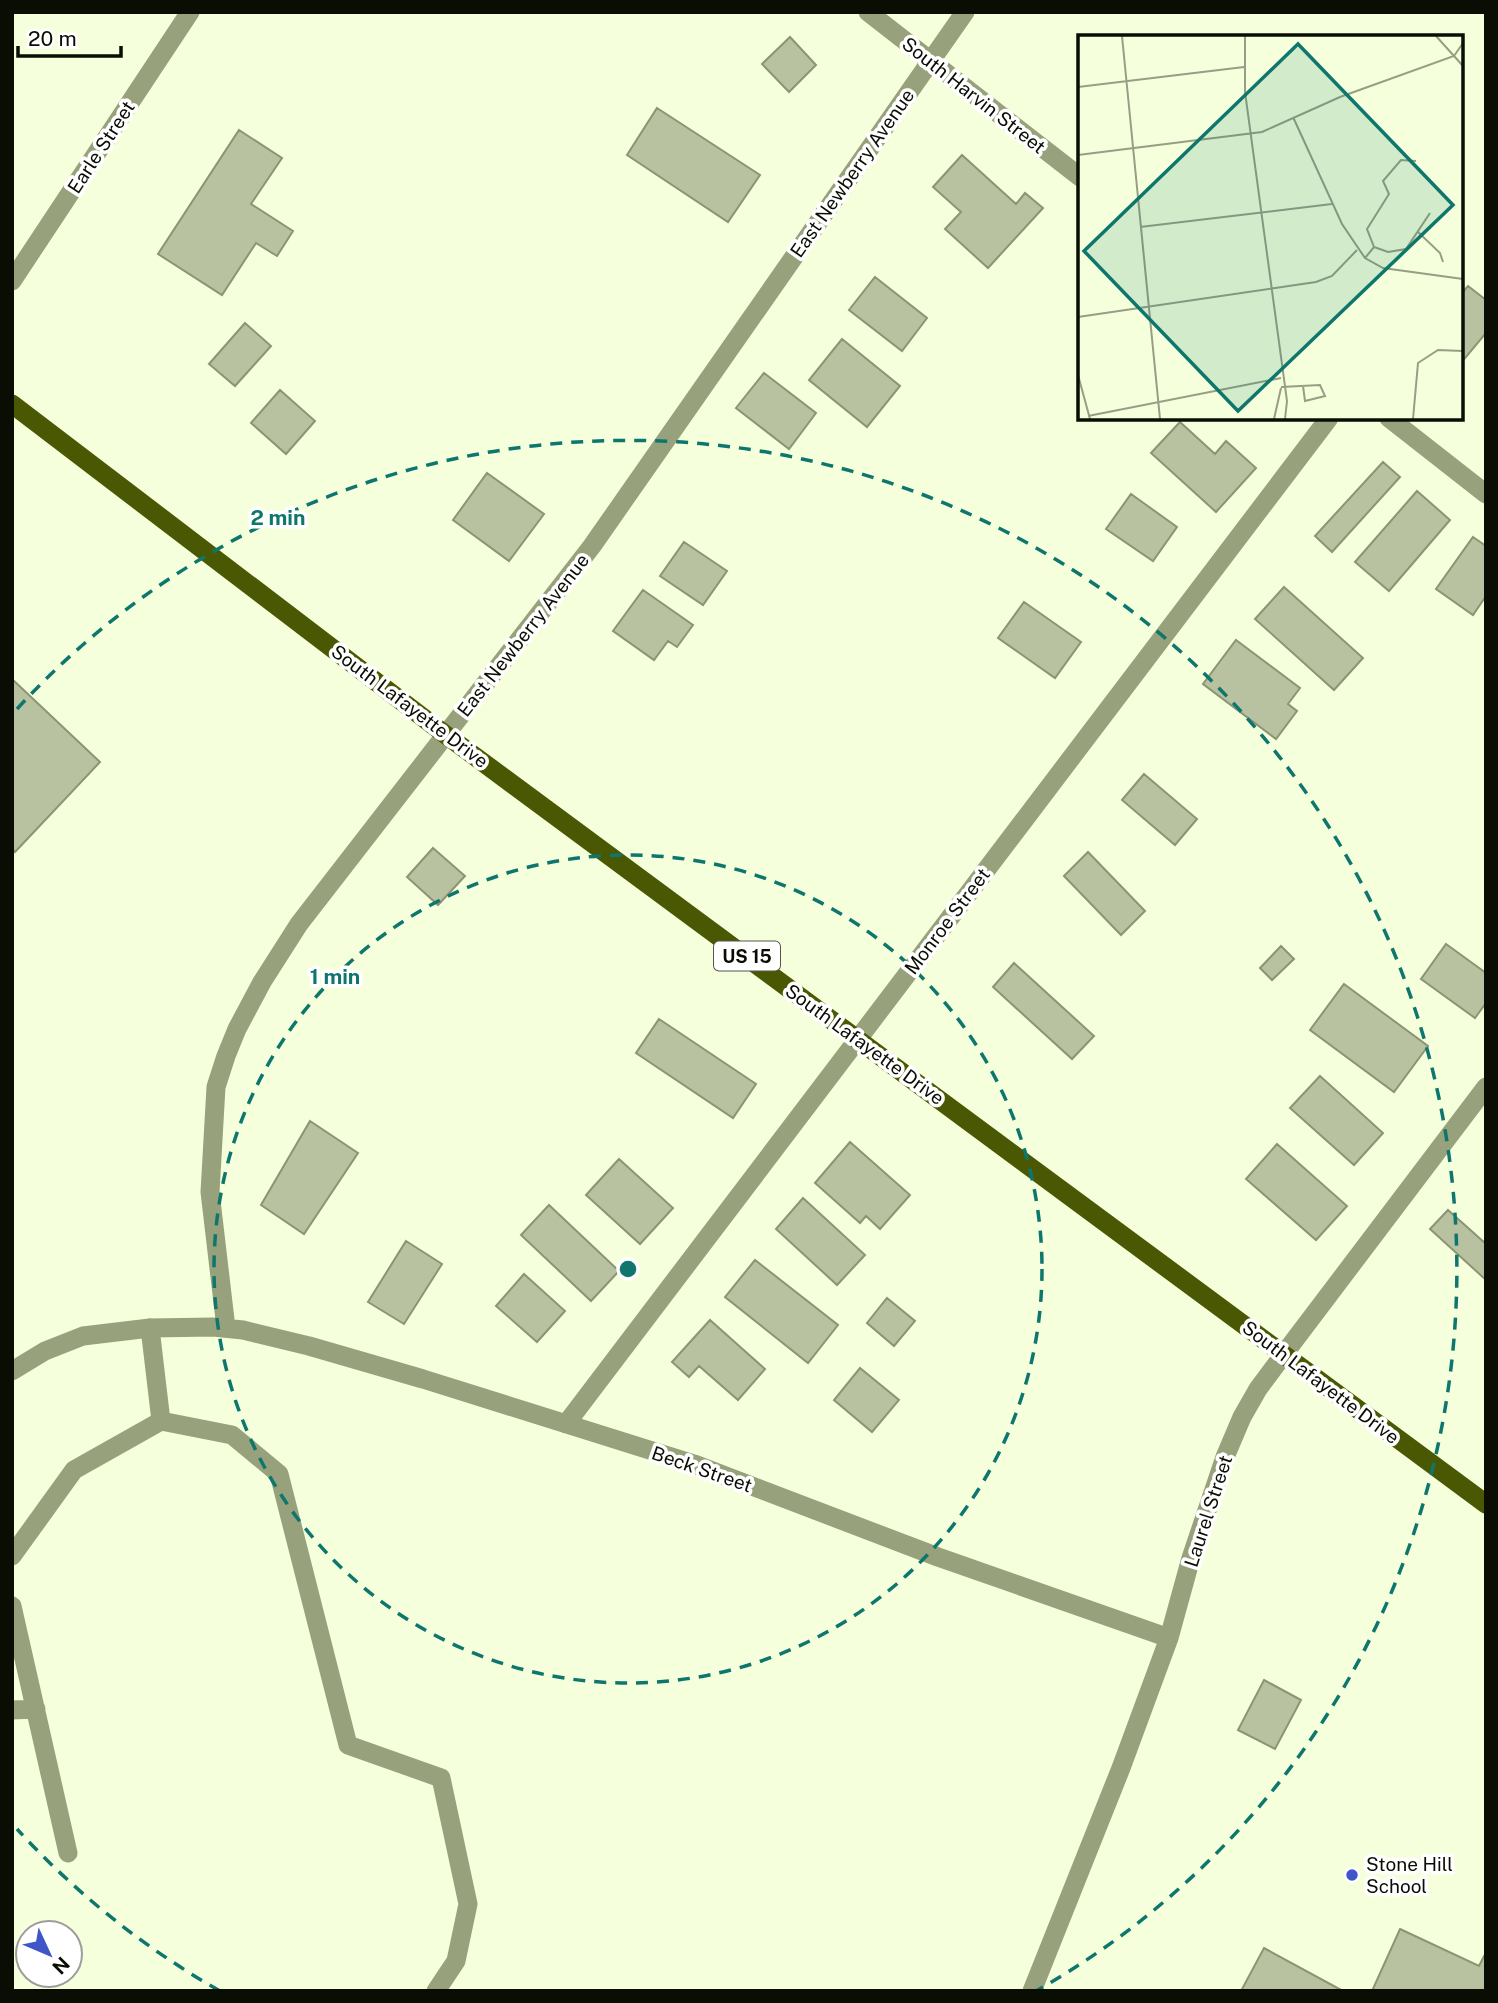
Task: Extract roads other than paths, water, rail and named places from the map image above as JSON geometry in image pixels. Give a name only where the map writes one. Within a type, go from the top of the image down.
[{"type":"main road","name":"South Lafayette Drive","points":[[12,404],[446,734],[1486,1504]]},
{"type":"street","name":"Earle Street","points":[[12,281],[190,12]]},
{"type":"street","name":"South Harvin Street","points":[[868,12],[1078,175]]},
{"type":"street","name":"East Newberry Avenue","points":[[226,1328],[210,1192],[216,1087],[237,1029],[262,982],[299,924],[592,546],[965,12]]},
{"type":"street","name":"Monroe Street","points":[[566,1424],[1327,420]]},
{"type":"street","points":[[1392,420],[1486,494]]},
{"type":"street","name":"Laurel Street","points":[[1032,1991],[1121,1768],[1168,1638],[1225,1457],[1247,1408],[1284,1354],[1486,1087]]},
{"type":"street","points":[[150,1328],[161,1421]]},
{"type":"street","points":[[12,1371],[45,1351],[83,1336],[150,1328],[226,1328]]},
{"type":"street","name":"Beck Street","points":[[226,1328],[309,1346],[423,1379],[694,1464],[938,1557],[1168,1638]]},
{"type":"street","points":[[12,1556],[74,1470],[161,1421],[232,1435],[279,1474],[348,1745],[441,1778],[468,1904],[456,1961],[436,1991]]},
{"type":"street","points":[[12,1606],[68,1853]]},
{"type":"street","points":[[12,1710],[36,1709]]},
{"type":"place","name":"Stone Hill School","points":[[1352,1875]]}]
